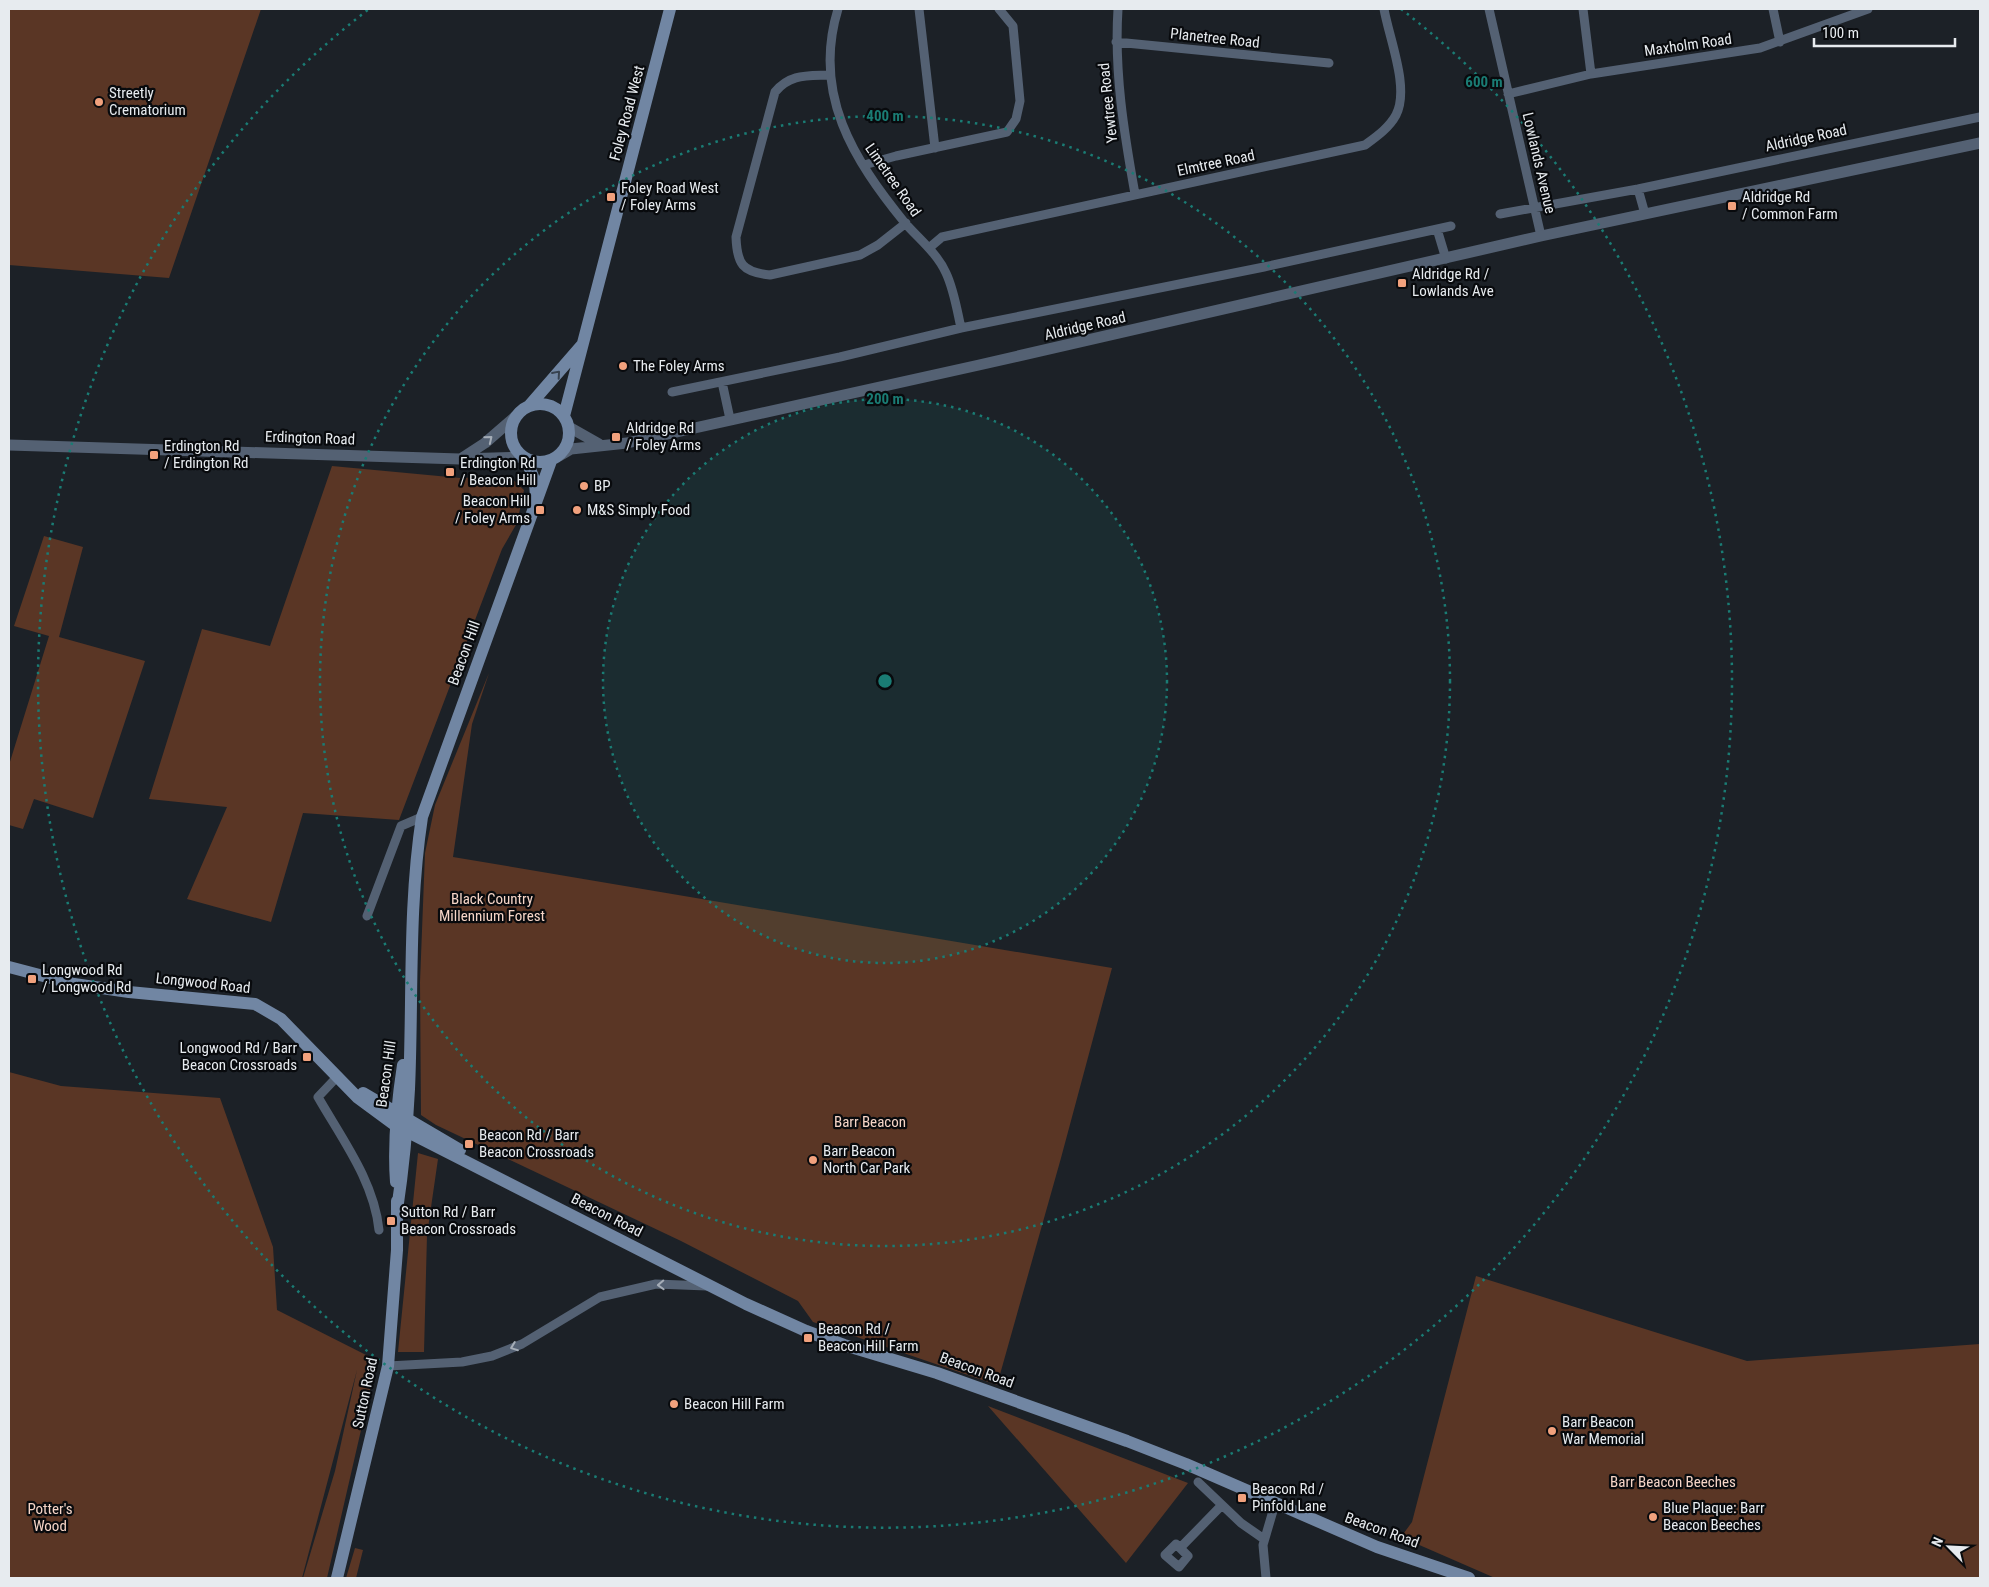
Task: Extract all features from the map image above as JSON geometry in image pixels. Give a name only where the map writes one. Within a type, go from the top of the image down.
[{"type":"main road","name":"Foley Road West","points":[[566,421],[670,9]]},
{"type":"main road","name":"Foley Road West","points":[[529,406],[585,341]]},
{"type":"main road","points":[[525,459],[539,463],[555,458],[569,439],[566,421],[552,406],[543,404],[529,406],[515,417],[511,428],[511,439],[516,451],[525,459],[535,482],[537,499]]},
{"type":"main road","name":"Beacon Hill","points":[[401,1122],[409,1028],[414,868],[422,817],[537,499],[555,458]]},
{"type":"main road","name":"Longwood Road","points":[[9,967],[74,984],[129,992],[235,1000],[255,1004],[281,1019],[358,1098],[401,1122]]},
{"type":"main road","name":"Beacon Road","points":[[401,1122],[458,1158],[486,1170],[710,1286],[806,1331],[844,1345],[937,1373],[1118,1438],[1186,1464],[1377,1547],[1469,1578]]},
{"type":"main road","name":"Sutton Road","points":[[337,1578],[388,1366],[393,1318],[401,1122]]},
{"type":"street","name":"Limetree Road","points":[[838,9],[829,48],[829,75],[846,136],[864,165],[906,223],[929,248],[946,271],[961,328]]},
{"type":"street","points":[[919,9],[935,148]]},
{"type":"street","points":[[864,165],[1007,132],[1016,119],[1020,101],[1013,26],[999,9]]},
{"type":"street","name":"Yewtree Road","points":[[1118,9],[1116,42],[1126,143],[1134,194]]},
{"type":"street","name":"Elmtree Road","points":[[929,248],[942,237],[1365,145],[1378,135],[1396,115],[1401,97],[1384,9]]},
{"type":"street","name":"Lowlands Avenue","points":[[1489,9],[1541,236]]},
{"type":"street","points":[[1583,9],[1591,74]]},
{"type":"street","points":[[1773,9],[1780,42]]},
{"type":"street","name":"Maxholm Road","points":[[1508,94],[1591,74],[1733,53],[1780,42],[1868,9]]},
{"type":"street","name":"Planetree Road","points":[[1116,42],[1311,66],[1329,63]]},
{"type":"street","points":[[829,75],[798,77],[783,82],[775,92],[736,237],[737,255],[743,266],[754,273],[770,275],[860,255],[878,245],[906,223]]},
{"type":"street","name":"Aldridge Road","points":[[1500,214],[1638,189],[1980,117]]},
{"type":"street","name":"Aldridge Road","points":[[555,458],[571,449],[599,444],[626,443],[1541,236],[1980,143]]},
{"type":"street","points":[[1638,189],[1645,214]]},
{"type":"street","name":"Aldridge Road","points":[[672,392],[840,357],[961,328],[1264,267],[1451,226]]},
{"type":"street","points":[[1438,228],[1446,259]]},
{"type":"street","points":[[722,382],[730,419]]},
{"type":"street","points":[[460,458],[484,443],[515,417]]},
{"type":"street","points":[[566,421],[599,444]]},
{"type":"street","name":"Erdington Road","points":[[9,445],[525,459]]},
{"type":"street","points":[[367,916],[401,826],[422,817]]},
{"type":"street","points":[[337,1077],[318,1097],[369,1186],[377,1210],[379,1230]]},
{"type":"street","points":[[388,1366],[462,1362],[492,1356],[522,1344],[600,1297],[617,1292],[656,1284],[710,1286]]},
{"type":"street","points":[[1198,1482],[1221,1506],[1264,1539]]},
{"type":"street","points":[[1266,1578],[1264,1539],[1275,1504]]},
{"type":"street","points":[[1180,1548],[1221,1506]]},
{"type":"green space","points":[[9,9],[261,9],[169,278],[9,265]]},
{"type":"green space","points":[[332,466],[460,478],[509,476],[524,490],[517,523],[502,549],[399,820],[303,813],[271,922],[187,899],[227,807],[149,799],[202,629],[270,646]]},
{"type":"green space","points":[[44,536],[83,547],[59,637],[145,661],[93,818],[34,799],[23,829],[9,825],[9,765],[49,636],[14,626]]},
{"type":"green space","name":"Barr Beacon","points":[[489,673],[472,724],[453,857],[1112,968],[997,1385],[813,1322],[798,1301],[681,1241],[436,1125],[421,1115],[420,982],[425,853],[435,805]]},
{"type":"green space","name":"Potter's Wood","points":[[9,1072],[61,1086],[220,1098],[273,1247],[277,1310],[374,1359],[370,1391],[327,1578],[303,1578],[335,1471],[357,1370],[302,1578],[9,1578]]},
{"type":"green space","points":[[418,1153],[438,1159],[427,1235],[424,1352],[398,1352]]},
{"type":"green space","name":"Barr Beacon Beeches","points":[[1476,1276],[1747,1361],[1980,1344],[1980,1578],[1495,1578],[1401,1537],[1412,1522]]},
{"type":"green space","points":[[988,1406],[1188,1483],[1126,1563]]},
{"type":"green space","points":[[355,1548],[363,1550],[356,1578],[346,1578]]},
{"type":"place","name":"Streetly Crematorium","points":[[99,102]]},
{"type":"place","name":"Foley Road West / Foley Arms","points":[[611,197]]},
{"type":"place","name":"Aldridge Rd / Common Farm","points":[[1732,206]]},
{"type":"place","name":"Aldridge Rd / Lowlands Ave","points":[[1402,283]]},
{"type":"place","name":"The Foley Arms","points":[[623,366]]},
{"type":"place","name":"Aldridge Rd / Foley Arms","points":[[616,437]]},
{"type":"place","name":"Erdington Rd / Erdington Rd","points":[[154,455]]},
{"type":"place","name":"Erdington Rd / Beacon Hill","points":[[450,472]]},
{"type":"place","name":"BP","points":[[584,486]]},
{"type":"place","name":"Beacon Hill / Foley Arms","points":[[540,510]]},
{"type":"place","name":"M&S Simply Food","points":[[577,510]]},
{"type":"place","name":"Longwood Rd / Longwood Rd","points":[[32,979]]},
{"type":"place","name":"Longwood Rd / Barr Beacon Crossroads","points":[[307,1057]]},
{"type":"place","name":"Beacon Rd / Barr Beacon Crossroads","points":[[469,1144]]},
{"type":"place","name":"Barr Beacon North Car Park","points":[[813,1160]]},
{"type":"place","name":"Sutton Rd / Barr Beacon Crossroads","points":[[391,1221]]},
{"type":"place","name":"Beacon Rd / Beacon Hill Farm","points":[[808,1338]]},
{"type":"place","name":"Beacon Hill Farm","points":[[674,1404]]},
{"type":"place","name":"Barr Beacon War Memorial","points":[[1552,1431]]},
{"type":"place","name":"Beacon Rd / Pinfold Lane","points":[[1242,1498]]},
{"type":"place","name":"Blue Plaque: Barr Beacon Beeches","points":[[1653,1517]]},
{"type":"park label","name":"Black Country Millennium Forest","points":[[492,908]]}]
